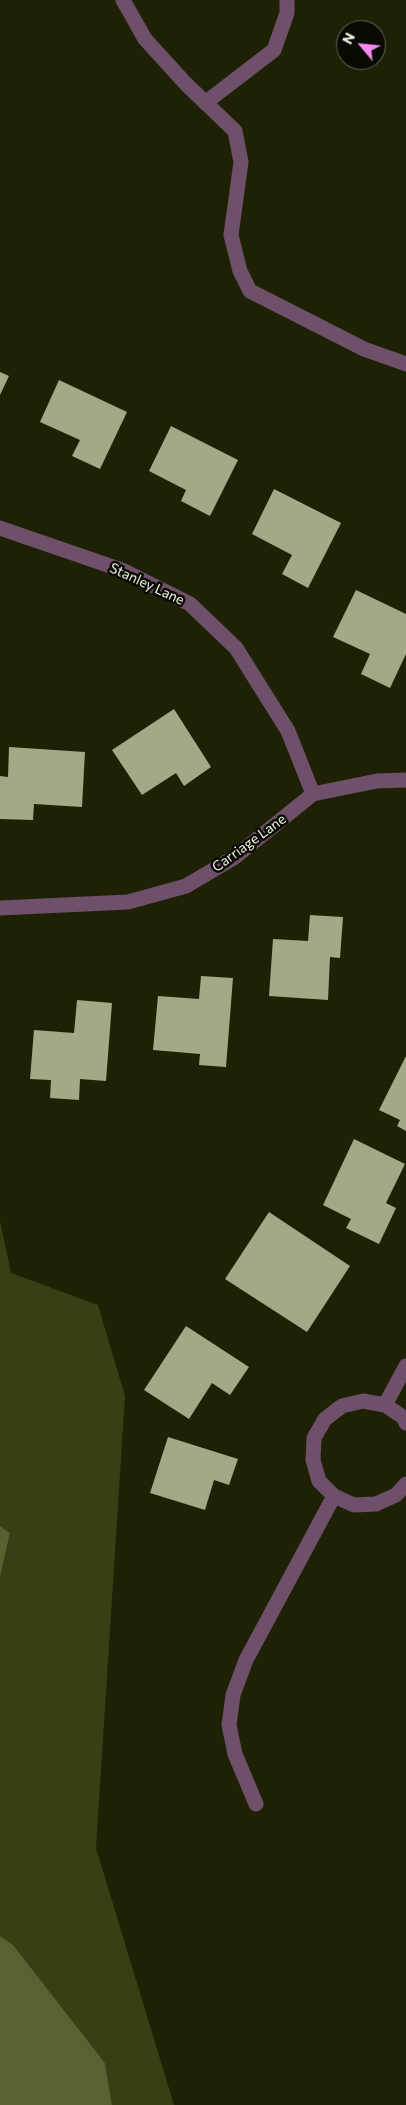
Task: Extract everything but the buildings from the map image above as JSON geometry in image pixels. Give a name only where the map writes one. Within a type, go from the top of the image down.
[{"type":"street","points":[[123,0],[145,38],[205,103],[235,131],[240,162],[231,235],[240,271],[250,291],[364,349],[406,364]]},
{"type":"street","points":[[205,103],[274,50],[287,12],[287,0]]},
{"type":"street","name":"Stanley Lane","points":[[0,528],[122,570],[190,604],[236,648],[288,731],[313,794]]},
{"type":"street","name":"Carriage Lane","points":[[0,908],[128,902],[186,886],[235,857],[313,794],[378,781],[406,780]]},
{"type":"street","points":[[385,1405],[406,1366]]},
{"type":"street","points":[[406,1423],[403,1418],[385,1405],[363,1401],[342,1406],[325,1419],[314,1438],[312,1460],[319,1481],[334,1496],[354,1505],[376,1504],[396,1495],[406,1484]]},
{"type":"street","points":[[256,1804],[233,1744],[229,1725],[232,1695],[246,1660],[334,1496]]},
{"type":"shaded area","points":[[0,1221],[11,1273],[98,1305],[125,1396],[96,1848],[174,2105],[112,2105],[105,2063],[13,1946],[0,1936],[0,1577],[10,1533],[0,1526]]},
{"type":"shaded area","points":[[0,1526],[10,1533],[0,1577]]},
{"type":"shaded area","points":[[0,1936],[13,1945],[105,2063],[112,2105],[0,2105]]}]
